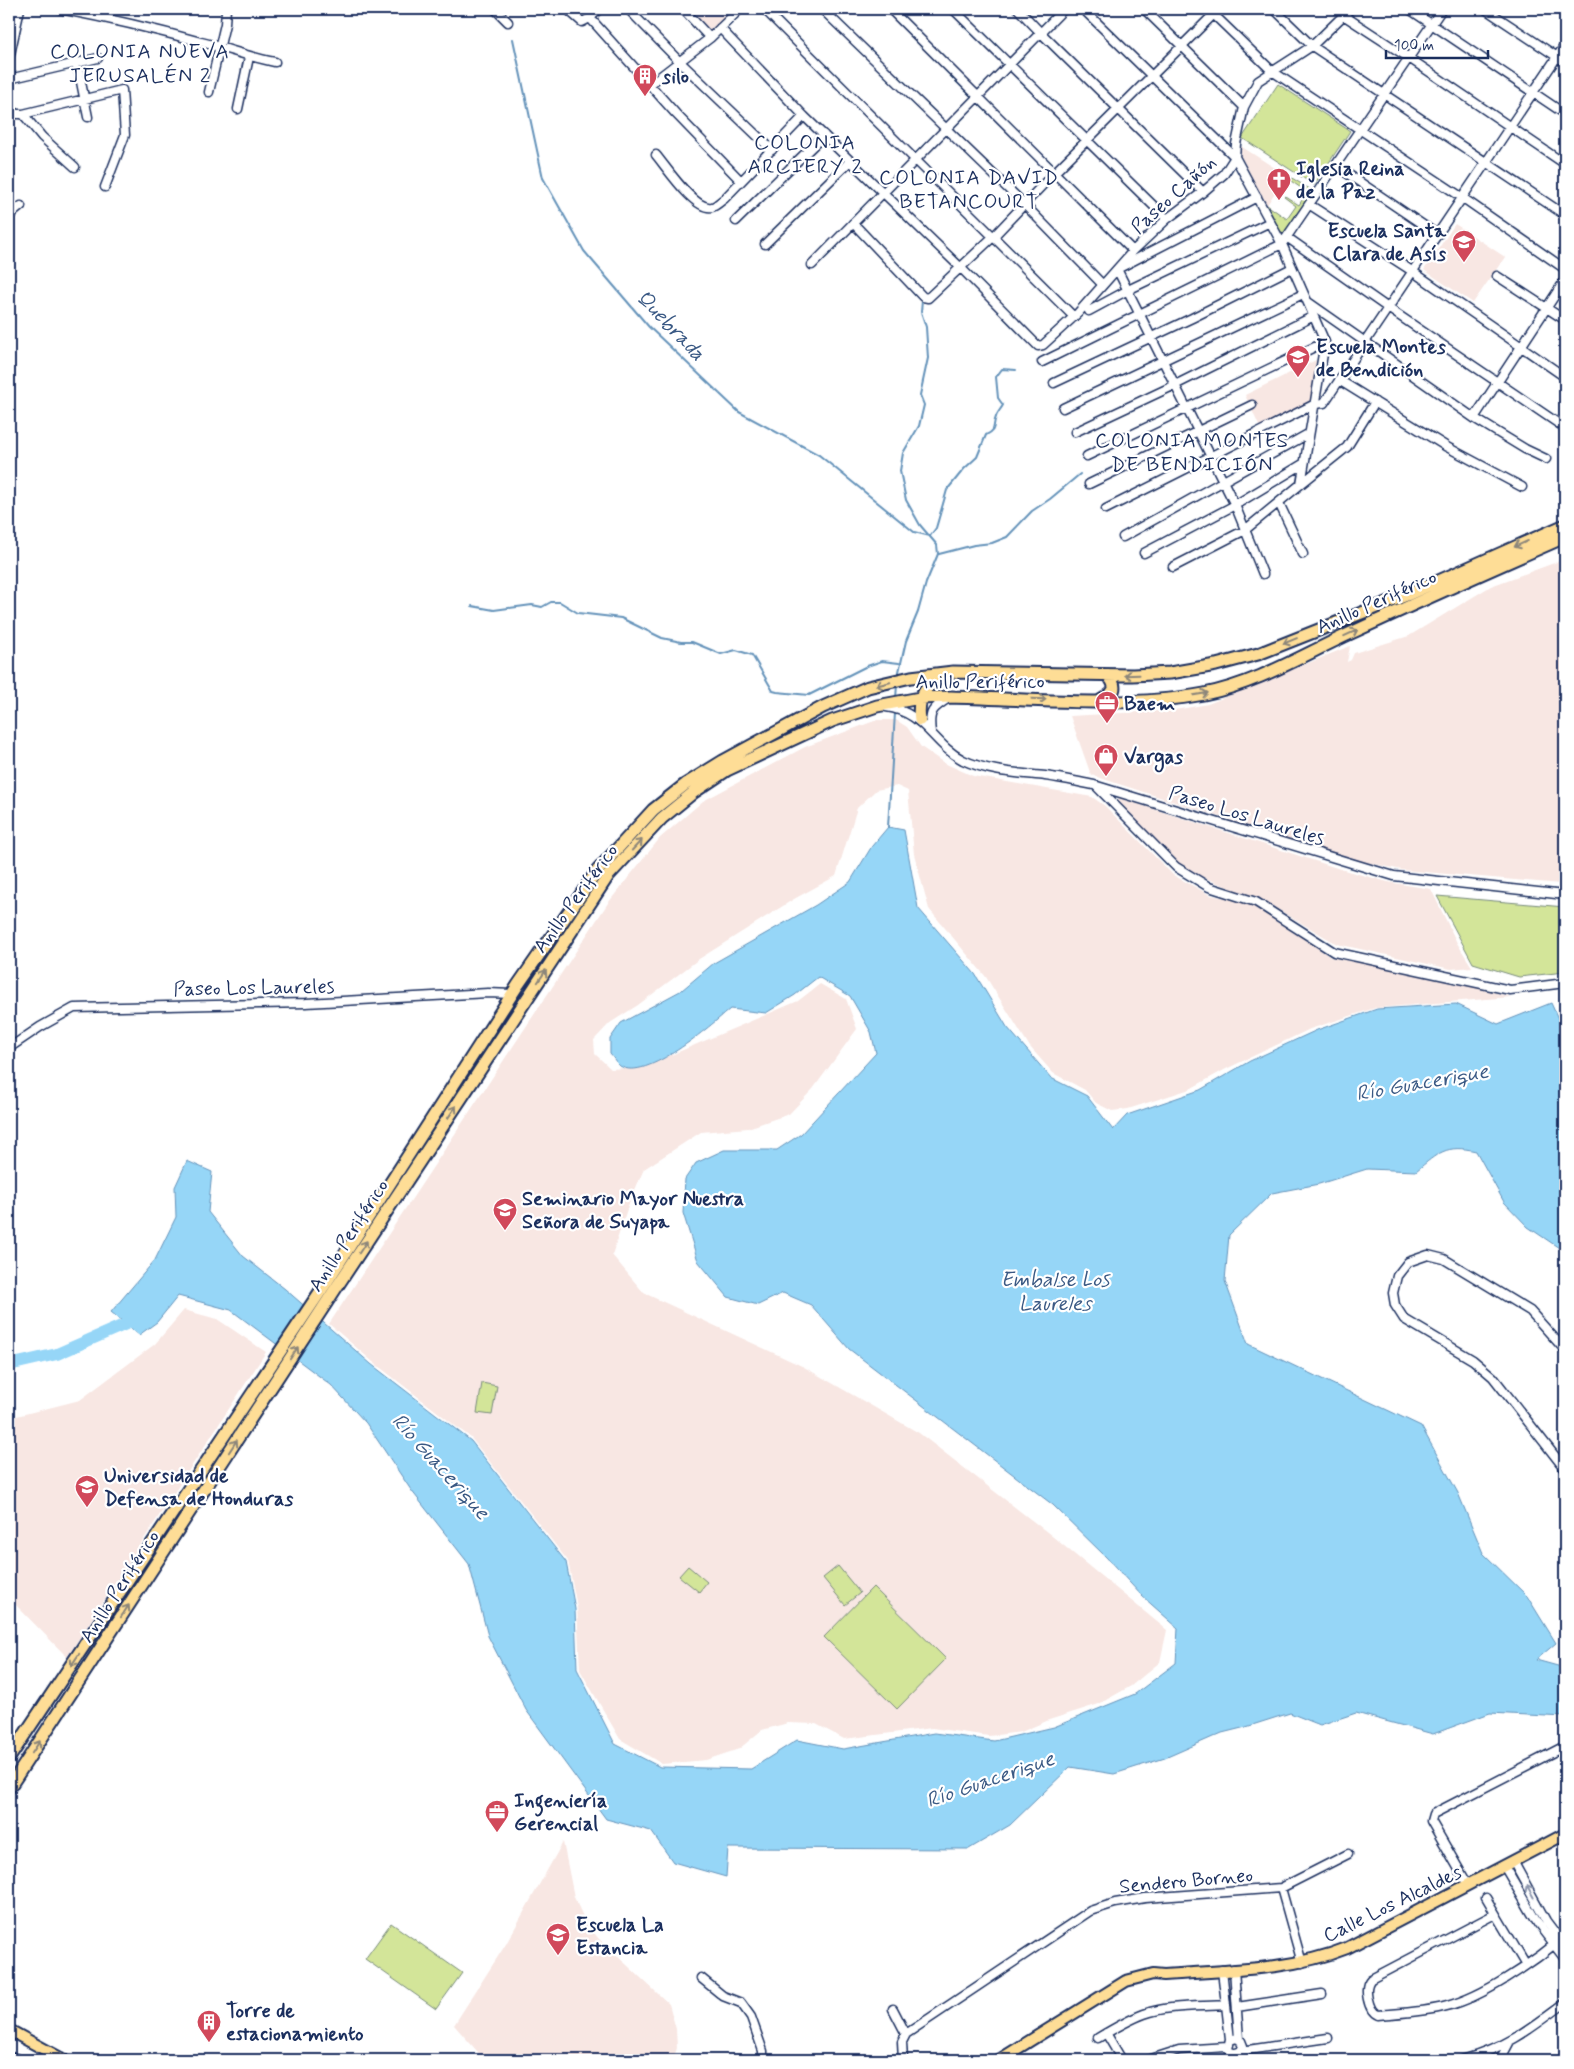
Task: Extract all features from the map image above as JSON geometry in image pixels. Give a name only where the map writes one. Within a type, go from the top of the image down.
[{"type":"highway","name":"Anillo Periférico","points":[[9,1788],[267,1394],[331,1286],[512,994],[598,870],[653,810],[686,784],[723,761],[823,707],[868,688],[911,677],[953,672],[1149,674],[1216,665],[1258,654],[1407,594],[1565,524]]},
{"type":"highway","name":"Anillo Periférico","points":[[9,1758],[258,1387],[331,1286],[608,876],[662,818],[694,792],[727,770],[832,721],[877,706],[920,698],[951,697],[1100,701],[1171,698],[1204,694],[1233,686],[1565,537]]},
{"type":"highway","points":[[920,720],[918,709],[920,698],[925,688],[932,681],[953,672]]},
{"type":"highway","points":[[1100,701],[1110,695],[1115,689],[1115,684],[1108,675]]},
{"type":"main road","name":"Calle Los Alcaldes","points":[[1000,2060],[1126,1981],[1153,1974],[1164,1975],[1302,1963],[1325,1957],[1347,1948],[1565,1834]]},
{"type":"main road","name":"Calle Los Alcaldes","points":[[1009,2060],[1129,1986],[1164,1975]]},
{"type":"main road","points":[[10,2032],[64,2060]]},
{"type":"street","points":[[9,59],[20,9]]},
{"type":"street","points":[[60,9],[128,22],[220,47],[249,57],[274,62]]},
{"type":"street","points":[[209,92],[225,24],[226,9]]},
{"type":"street","points":[[495,9],[508,22]]},
{"type":"street","points":[[567,9],[582,22],[590,18],[599,9]]},
{"type":"street","points":[[628,9],[772,150]]},
{"type":"street","points":[[683,9],[710,38]]},
{"type":"street","points":[[649,85],[710,38],[740,9]]},
{"type":"street","points":[[764,9],[914,161],[994,236],[1074,317]]},
{"type":"street","points":[[822,9],[1024,204],[1103,285]]},
{"type":"street","points":[[890,9],[1133,251]]},
{"type":"street","points":[[953,9],[1167,219]]},
{"type":"street","points":[[1018,9],[1040,33],[1203,192]]},
{"type":"street","points":[[812,265],[1064,9]]},
{"type":"street","points":[[1082,9],[1235,157],[1282,244],[1325,342],[1301,484]]},
{"type":"street","points":[[1144,9],[1244,107]]},
{"type":"street","points":[[1274,9],[1312,46],[1565,215]]},
{"type":"street","points":[[1337,9],[1344,16],[1565,164]]},
{"type":"street","name":"Paseo Cañón","points":[[961,268],[1033,343],[1038,346],[1043,345],[1074,317],[1133,251],[1167,219],[1224,174],[1235,157],[1244,107],[1258,81],[1312,46],[1350,9]]},
{"type":"street","points":[[1409,9],[1565,114]]},
{"type":"street","points":[[1042,362],[1141,315],[1282,244],[1288,238],[1442,9]]},
{"type":"street","points":[[1485,9],[1565,62]]},
{"type":"street","points":[[853,223],[926,299],[994,236],[1214,11],[1272,71],[1565,269]]},
{"type":"street","points":[[590,18],[649,85],[741,181]]},
{"type":"street","points":[[720,28],[804,116],[961,268]]},
{"type":"street","points":[[1106,509],[1315,404],[1324,403],[1565,45]]},
{"type":"street","points":[[238,109],[249,57]]},
{"type":"street","points":[[9,79],[98,58]]},
{"type":"street","points":[[77,62],[88,117]]},
{"type":"street","points":[[9,110],[17,114],[23,114],[122,90],[125,135],[105,187]]},
{"type":"street","points":[[23,114],[42,137],[75,167]]},
{"type":"street","points":[[656,155],[694,201],[702,207],[712,207],[725,198],[804,116]]},
{"type":"street","points":[[736,221],[824,135]]},
{"type":"street","points":[[765,244],[850,161]]},
{"type":"street","points":[[1336,166],[1438,235]]},
{"type":"street","points":[[1257,197],[1117,269],[1235,505],[1263,574]]},
{"type":"street","points":[[1310,205],[1412,271],[1565,377]]},
{"type":"street","points":[[9,216],[21,206]]},
{"type":"street","points":[[1088,311],[1270,222]]},
{"type":"street","points":[[1288,238],[1565,428]]},
{"type":"street","points":[[1054,383],[1292,268]]},
{"type":"street","points":[[1497,276],[1565,320]]},
{"type":"street","points":[[1474,418],[1565,280]]},
{"type":"street","points":[[1064,408],[1303,294]]},
{"type":"street","points":[[1308,302],[1474,418],[1525,449],[1546,459]]},
{"type":"street","points":[[1075,432],[1314,316]]},
{"type":"street","points":[[1087,456],[1325,342]]},
{"type":"street","points":[[1339,380],[1447,447],[1522,487]]},
{"type":"street","points":[[1173,567],[1246,530],[1347,447],[1375,402]]},
{"type":"street","points":[[1089,484],[1252,405]]},
{"type":"street","points":[[1123,537],[1308,434]]},
{"type":"street","points":[[1144,553],[1235,505],[1303,464]]},
{"type":"street","points":[[1278,503],[1303,554]]},
{"type":"street","points":[[931,734],[930,715],[935,707],[951,697]]},
{"type":"street","name":"Paseo Los Laureles","points":[[877,706],[897,708],[920,720],[931,734],[962,759],[987,769],[1058,778],[1094,785],[1394,876],[1565,895]]},
{"type":"street","points":[[1094,785],[1176,867],[1210,887],[1256,902],[1334,952],[1510,990],[1565,983]]},
{"type":"street","name":"Paseo Los Laureles","points":[[9,1048],[40,1027],[74,1008],[306,1003],[488,993],[512,994]]},
{"type":"street","points":[[1565,1350],[1530,1311],[1444,1259],[1428,1255],[1408,1262],[1397,1276],[1393,1293],[1395,1305],[1404,1319],[1473,1360],[1493,1377],[1565,1469]]},
{"type":"street","points":[[1468,1885],[1431,1821],[1433,1814],[1565,1746]]},
{"type":"street","points":[[1281,1888],[1348,1854]]},
{"type":"street","points":[[1509,1864],[1538,1924],[1560,1943],[1565,1959]]},
{"type":"street","name":"Sendero Borneo","points":[[906,2034],[1090,1911],[1115,1902],[1281,1888],[1302,1963]]},
{"type":"street","points":[[1486,1898],[1525,1964]]},
{"type":"street","points":[[1495,1914],[1371,1979],[1367,1986],[1370,2009],[1373,2013],[1378,2015],[1416,2012],[1448,2006],[1468,1998],[1507,1977],[1560,1943]]},
{"type":"street","points":[[1234,1969],[1239,2039],[1243,2043],[1234,2052]]},
{"type":"street","points":[[1222,1970],[1234,2052]]},
{"type":"street","points":[[701,1978],[723,1996],[741,2003],[751,2017],[763,2051],[763,2060]]},
{"type":"street","points":[[1237,2007],[1322,1994]]},
{"type":"street","points":[[1462,2060],[1486,2053],[1509,2043],[1565,2003]]},
{"type":"street","points":[[1098,2038],[1130,2020],[1163,2009],[1226,2005]]},
{"type":"street","points":[[893,2009],[906,2034],[902,2042],[903,2060]]},
{"type":"street","points":[[1106,2033],[1122,2060]]},
{"type":"street","points":[[1234,2052],[1234,2038],[1239,2039]]},
{"type":"street","points":[[1148,2060],[1180,2050],[1234,2052],[1328,2038]]},
{"type":"street","points":[[1500,2060],[1509,2043]]},
{"type":"shaded area","points":[[688,9],[734,9],[711,32]]},
{"type":"shaded area","points":[[1239,145],[1286,175],[1267,205],[1239,156]]},
{"type":"shaded area","name":"Escuela Santa Clara de Asís","points":[[1455,224],[1505,257],[1473,303],[1424,270]]},
{"type":"shaded area","name":"Escuela Montes de Bendición","points":[[1316,360],[1311,404],[1260,428],[1245,395]]},
{"type":"shaded area","points":[[1565,559],[1565,620],[1558,630],[1565,675],[1565,849],[1561,884],[1402,870],[1351,859],[1091,775],[1070,716],[1175,710],[1208,704],[1350,646],[1347,662],[1351,660],[1354,653],[1409,636],[1491,586]]},
{"type":"shaded area","name":"Seminario Mayor Nuestra Señora de Suyapa","points":[[877,720],[896,720],[907,727],[921,747],[944,763],[973,776],[1092,797],[1105,806],[1173,875],[1210,895],[1259,904],[1330,957],[1456,982],[1511,997],[1375,1008],[1310,1029],[1226,1069],[1190,1089],[1128,1109],[1112,1111],[1096,1103],[1085,1090],[1053,1073],[1030,1047],[986,977],[929,909],[914,854],[908,791],[897,786],[876,790],[857,808],[836,876],[794,899],[699,959],[638,1005],[610,1023],[594,1040],[595,1054],[611,1069],[643,1067],[798,1001],[820,984],[846,999],[857,1029],[813,1089],[789,1114],[748,1128],[701,1132],[644,1169],[628,1206],[612,1255],[644,1293],[804,1367],[919,1433],[1047,1532],[1167,1630],[1160,1662],[1131,1686],[1099,1704],[1049,1720],[1021,1732],[989,1736],[932,1728],[844,1739],[816,1724],[788,1723],[762,1730],[739,1749],[706,1760],[662,1764],[620,1739],[580,1670],[577,1607],[568,1561],[471,1438],[373,1362],[329,1324],[608,903],[660,838],[703,801],[805,747]]},
{"type":"shaded area","points":[[1119,798],[1340,869],[1388,882],[1431,889],[1457,943],[1472,967],[1451,969],[1337,944],[1260,899],[1185,870],[1115,803]]},
{"type":"shaded area","name":"Universidad de Defensa de Honduras","points":[[184,1310],[217,1319],[266,1352],[67,1657],[9,1598],[9,1418],[80,1400],[155,1344]]},
{"type":"shaded area","name":"Escuela La Estancia","points":[[563,1842],[574,1897],[586,1923],[599,1939],[669,2004],[676,2029],[677,2048],[673,2060],[485,2060],[454,2025],[506,1944]]},
{"type":"green space","points":[[1278,84],[1350,131],[1314,185],[1242,138]]},
{"type":"green space","points":[[1287,175],[1313,191],[1284,233],[1280,231],[1267,205],[1287,219],[1296,206],[1284,197],[1299,205],[1307,192],[1285,177]]},
{"type":"green space","points":[[1437,896],[1565,907],[1565,972],[1519,977],[1473,963]]},
{"type":"green space","points":[[482,1383],[497,1386],[492,1415],[477,1413]]},
{"type":"green space","points":[[688,1566],[707,1582],[699,1592],[679,1576]]},
{"type":"green space","points":[[838,1566],[860,1593],[845,1605],[823,1578]]},
{"type":"green space","points":[[873,1587],[946,1659],[897,1709],[824,1637]]},
{"type":"green space","points":[[391,1923],[462,1973],[436,2009],[365,1959]]},
{"type":"water","name":"Embalse Los Laureles","points":[[888,827],[904,830],[918,908],[975,974],[1007,1027],[1051,1078],[1087,1096],[1113,1130],[1127,1115],[1200,1090],[1250,1061],[1317,1030],[1377,1009],[1456,1004],[1498,1024],[1551,1003],[1565,1034],[1565,1252],[1528,1227],[1504,1202],[1476,1151],[1457,1149],[1437,1155],[1416,1171],[1367,1169],[1319,1184],[1272,1193],[1229,1235],[1225,1281],[1248,1344],[1421,1426],[1458,1493],[1483,1553],[1527,1596],[1556,1643],[1536,1660],[1565,1668],[1565,1717],[1490,1713],[1433,1734],[1356,1713],[1320,1725],[1290,1713],[1222,1733],[1165,1758],[1114,1774],[1070,1767],[1010,1825],[969,1849],[728,1848],[726,1877],[673,1862],[651,1831],[606,1819],[526,1710],[488,1636],[469,1564],[411,1490],[366,1423],[331,1385],[231,1310],[178,1296],[157,1322],[139,1335],[111,1312],[155,1260],[176,1217],[175,1187],[187,1161],[212,1172],[208,1212],[243,1256],[285,1289],[371,1364],[471,1441],[566,1562],[575,1609],[577,1669],[615,1744],[660,1767],[751,1769],[797,1740],[843,1749],[934,1733],[994,1741],[1054,1727],[1135,1694],[1176,1663],[1178,1628],[1142,1596],[1106,1557],[1053,1505],[849,1349],[811,1305],[783,1293],[758,1305],[728,1297],[698,1261],[683,1213],[685,1179],[696,1163],[724,1150],[777,1150],[801,1134],[876,1053],[871,1032],[850,996],[818,977],[795,995],[766,1013],[730,1009],[678,1050],[645,1067],[631,1069],[620,1066],[610,1054],[610,1039],[621,1023],[682,990],[714,963],[816,905],[850,882],[872,846]]},
{"type":"waterway","name":"Quebrada","points":[[513,39],[543,178],[584,251],[649,327],[739,412],[819,455],[914,532],[930,536]]},
{"type":"waterway","points":[[898,676],[906,641],[938,554],[937,545],[920,525],[906,500],[900,471],[903,453],[919,426],[924,405],[920,395],[928,358],[926,327],[921,312],[922,301]]},
{"type":"waterway","points":[[930,536],[936,528],[947,490],[964,469],[977,457],[986,435],[993,429],[995,420],[1003,405],[998,398],[996,377],[1002,369],[1016,370]]},
{"type":"waterway","points":[[939,554],[974,545],[992,543],[1007,537],[1032,511],[1080,474]]},
{"type":"waterway","points":[[472,606],[494,610],[532,605],[542,607],[551,602],[560,602],[578,613],[621,618],[662,638],[692,642],[721,654],[736,650],[752,655],[773,691],[777,692],[809,695],[867,666],[882,661],[899,663]]},
{"type":"waterway","points":[[896,698],[897,685]]},
{"type":"waterway","points":[[888,827],[895,713]]},
{"type":"waterway","name":"Río Guacerique","points":[[9,1365],[57,1354],[126,1324],[136,1313]]},
{"type":"place","name":"silo","points":[[645,97]]},
{"type":"place","name":"Iglesia Reina de la Paz","points":[[1279,201]]},
{"type":"place","name":"Escuela Santa Clara de Asís","points":[[1464,263]]},
{"type":"place","name":"Escuela Montes de Bendición","points":[[1298,378]]},
{"type":"place","name":"Baem","points":[[1107,724]]},
{"type":"place","name":"Vargas","points":[[1106,777]]},
{"type":"place","name":"Seminario Mayor Nuestra Señora de Suyapa","points":[[505,1231]]},
{"type":"place","name":"Universidad de Defensa de Honduras","points":[[87,1508]]},
{"type":"place","name":"Ingeniería Gerencial","points":[[497,1833]]},
{"type":"place","name":"Escuela La Estancia","points":[[558,1956]]},
{"type":"place","name":"Torre de estacionamiento","points":[[209,2043]]},
{"type":"district","name":"COLONIA NUEVA JERUSALÉN 2","points":[[140,63]]},
{"type":"district","name":"COLONIA ARCIERY 2","points":[[805,154]]},
{"type":"district","name":"COLONIA DAVID BETANCOURT","points":[[969,189]]},
{"type":"district","name":"COLONIA MONTES DE BENDICIÓN","points":[[1192,452]]}]
